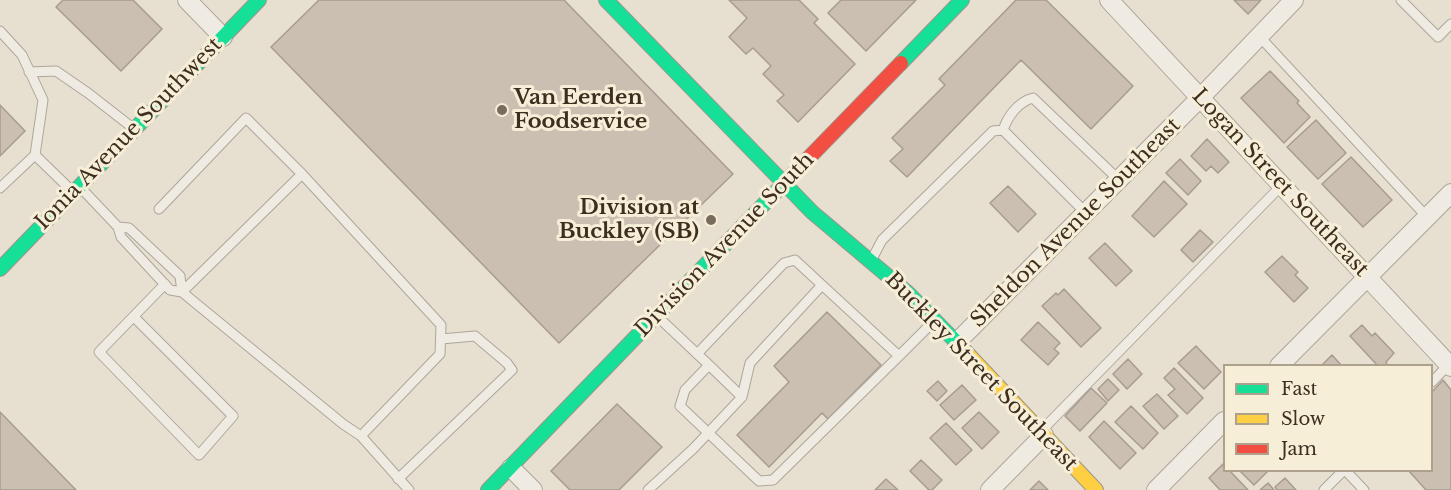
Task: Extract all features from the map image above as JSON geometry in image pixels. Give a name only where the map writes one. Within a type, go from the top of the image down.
[{"type":"street","points":[[187,0],[223,37]]},
{"type":"street","name":"Ionia Avenue Southwest","points":[[0,269],[259,0]]},
{"type":"street","name":"Buckley Street Southeast","points":[[606,0],[812,212],[871,261],[935,320],[1096,490]]},
{"type":"street","name":"Division Avenue South","points":[[489,490],[962,0]]},
{"type":"street","name":"Logan Street Southeast","points":[[1109,0],[1450,365]]},
{"type":"street","name":"Sheldon Avenue Southeast","points":[[957,342],[1200,98],[1294,0]]},
{"type":"street","points":[[1281,364],[1451,193]]},
{"type":"street","points":[[1156,490],[1223,422]]},
{"type":"street","points":[[990,490],[1043,433]]},
{"type":"street","points":[[511,468],[533,490]]},
{"type":"lane","points":[[1401,0],[1438,37],[1451,24]]},
{"type":"lane","points":[[0,31],[22,55],[43,100],[35,155],[0,188]]},
{"type":"lane","points":[[1259,36],[1427,217]]},
{"type":"lane","points":[[29,72],[56,71],[135,129]]},
{"type":"lane","points":[[1003,130],[1006,119],[1024,101],[1033,98],[1119,180]]},
{"type":"lane","points":[[159,209],[246,118],[302,174],[441,326],[440,354],[361,436]]},
{"type":"lane","points":[[1003,130],[1086,213]]},
{"type":"lane","points":[[871,261],[882,240],[993,131],[1003,130]]},
{"type":"lane","points":[[35,155],[77,189],[118,227],[121,237],[170,290],[182,292],[343,424],[361,436],[410,490]]},
{"type":"lane","points":[[182,292],[302,174]]},
{"type":"lane","points":[[1043,433],[1282,186]]},
{"type":"lane","points":[[118,227],[129,228],[180,276],[182,292]]},
{"type":"lane","points":[[697,354],[784,263],[795,260],[899,356]]},
{"type":"lane","points":[[134,316],[233,416],[199,455],[99,352],[165,284]]},
{"type":"lane","points":[[648,490],[742,398],[750,363],[822,285]]},
{"type":"lane","points":[[657,316],[742,398]]},
{"type":"lane","points":[[709,365],[685,390],[681,406],[707,434],[759,481],[772,480],[935,320]]},
{"type":"lane","points":[[398,479],[512,370],[475,336],[441,339]]},
{"type":"lane","points":[[1433,380],[1450,365]]},
{"type":"lane","points":[[1324,490],[1343,472]]},
{"type":"lane","points":[[1345,472],[1364,490]]},
{"type":"building","points":[[63,0],[133,0],[162,29],[121,71],[56,7]]},
{"type":"building","name":"Van Eerden Foodservice","points":[[319,0],[564,0],[733,174],[559,343],[271,47]]},
{"type":"building","points":[[729,0],[799,0],[818,19],[814,23],[855,64],[798,122],[777,101],[784,95],[763,74],[771,66],[753,48],[746,54],[729,37],[747,18]]},
{"type":"building","points":[[841,0],[916,0],[866,51],[828,13]]},
{"type":"building","points":[[1016,0],[1046,0],[1133,86],[1091,129],[1021,60],[907,177],[890,161],[903,149],[892,138],[945,85],[939,79]]},
{"type":"building","points":[[1234,0],[1261,0],[1248,14]]},
{"type":"building","points":[[1270,71],[1299,101],[1297,103],[1310,117],[1284,143],[1241,98]]},
{"type":"building","points":[[0,105],[25,131],[0,156]]},
{"type":"building","points":[[1316,120],[1346,153],[1318,179],[1287,147]]},
{"type":"building","points":[[1207,139],[1229,162],[1218,173],[1211,166],[1206,171],[1191,156]]},
{"type":"building","points":[[1351,157],[1392,200],[1363,227],[1322,184]]},
{"type":"building","points":[[1180,159],[1201,181],[1188,195],[1166,173]]},
{"type":"building","points":[[1164,181],[1187,204],[1154,237],[1132,216]]},
{"type":"building","points":[[1008,186],[1036,214],[1018,232],[990,203]]},
{"type":"building","points":[[1200,230],[1213,242],[1193,262],[1181,250]]},
{"type":"building","points":[[1105,243],[1132,271],[1116,286],[1089,258]]},
{"type":"building","points":[[1282,256],[1298,272],[1295,275],[1308,288],[1294,302],[1265,272]]},
{"type":"building","points":[[1064,289],[1101,328],[1081,347],[1042,306]]},
{"type":"building","points":[[827,312],[881,365],[828,419],[822,413],[769,467],[737,435],[789,382],[774,366]]},
{"type":"building","points":[[1038,322],[1060,343],[1054,349],[1059,353],[1048,365],[1021,340]]},
{"type":"building","points":[[1362,325],[1372,336],[1375,333],[1394,353],[1386,362],[1387,364],[1376,364],[1350,336]]},
{"type":"building","points":[[1196,346],[1221,372],[1204,389],[1178,363]]},
{"type":"building","points":[[1332,355],[1340,364],[1323,364]]},
{"type":"building","points":[[1128,359],[1142,374],[1127,389],[1113,374]]},
{"type":"building","points":[[1174,368],[1203,398],[1187,414],[1168,395],[1175,389],[1164,378]]},
{"type":"building","points":[[1108,379],[1119,390],[1108,401],[1098,389]]},
{"type":"building","points":[[1443,380],[1451,390],[1451,490],[1426,490],[1410,472],[1433,472],[1433,391]]},
{"type":"building","points":[[938,381],[947,391],[937,401],[927,391]]},
{"type":"building","points":[[962,385],[976,400],[954,420],[940,405]]},
{"type":"building","points":[[1091,388],[1107,403],[1080,431],[1065,416]]},
{"type":"building","points":[[1157,394],[1178,416],[1164,429],[1143,406]]},
{"type":"building","points":[[617,404],[662,447],[619,490],[570,490],[551,471]]},
{"type":"building","points":[[1131,406],[1158,433],[1143,449],[1115,422]]},
{"type":"building","points":[[0,412],[76,490],[0,490]]},
{"type":"building","points":[[979,412],[999,432],[982,449],[962,428]]},
{"type":"building","points":[[1104,421],[1136,453],[1120,469],[1089,437]]},
{"type":"building","points":[[946,423],[972,450],[956,465],[930,438]]},
{"type":"building","points":[[921,460],[942,480],[932,490],[929,490],[910,471]]},
{"type":"building","points":[[1223,464],[1223,472],[1231,472],[1248,490],[1220,490],[1209,478]]},
{"type":"building","points":[[1241,472],[1267,472],[1254,485]]},
{"type":"building","points":[[1285,478],[1296,490],[1277,490],[1275,487]]},
{"type":"building","points":[[886,479],[898,490],[875,490]]},
{"type":"building","points":[[1039,481],[1048,490],[1030,490]]},
{"type":"building","points":[[1268,483],[1274,490],[1260,490]]},
{"type":"traffic: fast","points":[[0,269],[259,0]]},
{"type":"traffic: fast","points":[[606,0],[812,212],[908,293],[966,352]]},
{"type":"traffic: fast","points":[[901,63],[962,0]]},
{"type":"traffic: fast","points":[[488,490],[796,171]]},
{"type":"traffic: slow","points":[[966,352],[1096,490]]},
{"type":"traffic: jam","points":[[796,171],[901,63]]},
{"type":"place","name":"Van Eerden Foodservice","points":[[502,110]]},
{"type":"place","name":"Division at Buckley (SB)","points":[[711,220]]}]
